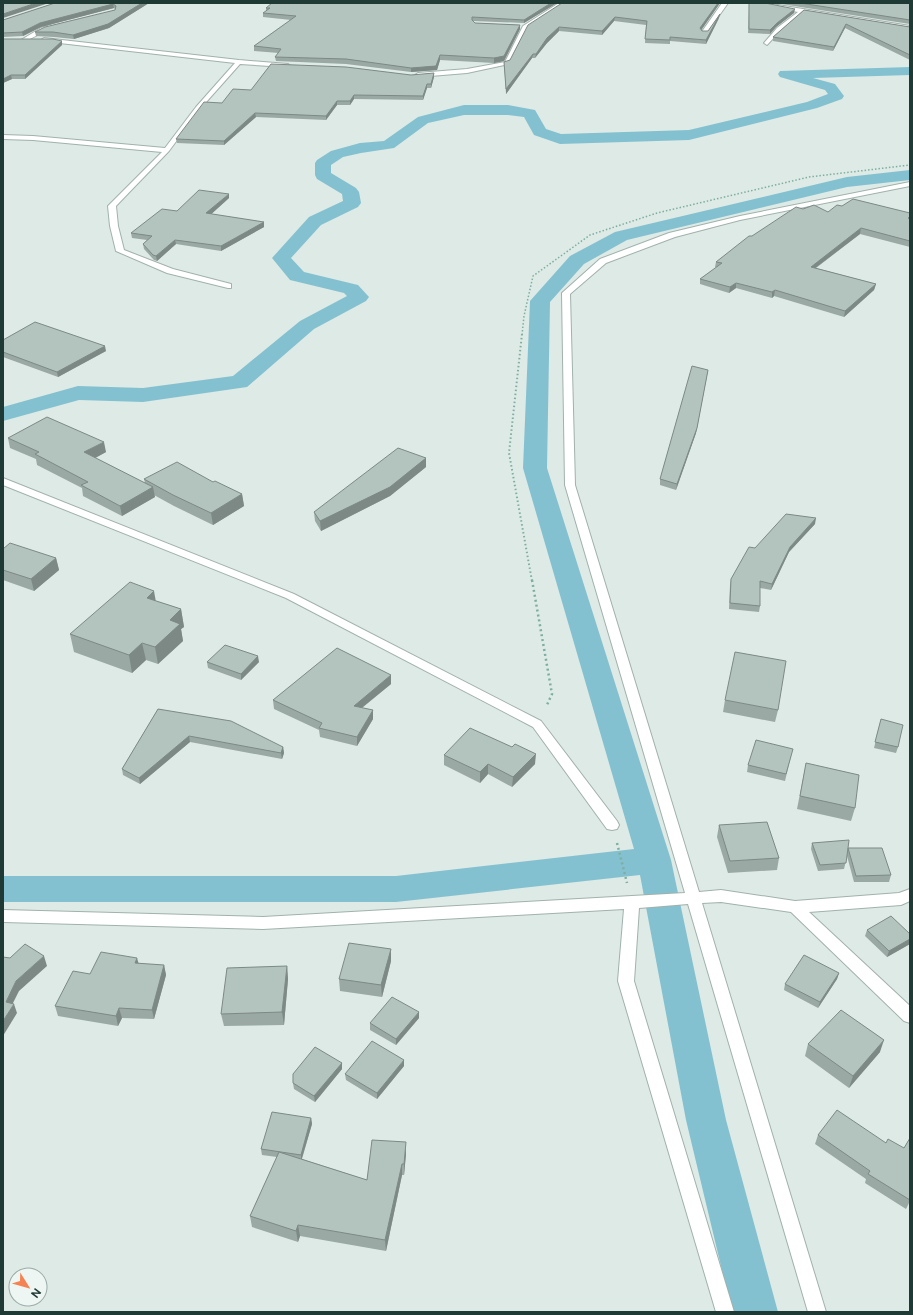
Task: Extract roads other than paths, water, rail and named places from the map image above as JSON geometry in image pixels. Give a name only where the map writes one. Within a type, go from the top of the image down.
[{"type":"street","points":[[411,76],[467,71],[507,63],[525,27],[563,3]]},
{"type":"street","points":[[704,33],[725,3]]},
{"type":"street","points":[[755,3],[910,28]]},
{"type":"street","points":[[767,43],[770,37],[783,24],[802,11]]},
{"type":"street","points":[[24,40],[43,29],[55,26]]},
{"type":"street","points":[[518,27],[525,27]]},
{"type":"street","points":[[17,40],[54,40],[127,50],[292,66]]},
{"type":"street","points":[[228,286],[170,271],[120,251],[114,226],[112,206],[167,150],[198,108],[239,62]]},
{"type":"street","points":[[3,137],[33,138],[167,150]]},
{"type":"street","points":[[817,1312],[570,485],[566,293],[603,261],[672,235],[740,218],[910,184]]},
{"type":"street","points":[[3,481],[290,596],[537,724],[612,825]]},
{"type":"street","points":[[3,916],[263,923],[634,903],[721,896],[795,907],[901,899],[910,895]]},
{"type":"street","points":[[634,903],[626,982],[725,1312]]},
{"type":"street","points":[[795,907],[910,1016]]},
{"type":"waterway","points":[[3,414],[78,393],[143,395],[239,382],[307,325],[359,297],[351,289],[297,276],[281,258],[315,221],[352,203],[350,192],[323,175],[323,163],[337,154],[360,148],[388,145],[423,120],[464,110],[508,110],[530,113],[540,132],[560,139],[689,135],[812,105],[837,96],[830,87],[785,74],[910,71]]},
{"type":"waterway","points":[[654,860],[535,468],[540,301],[577,260],[621,236],[847,182],[910,175]]},
{"type":"waterway","points":[[3,889],[396,889],[654,860]]},
{"type":"waterway","points":[[654,860],[706,1120],[755,1312]]}]
